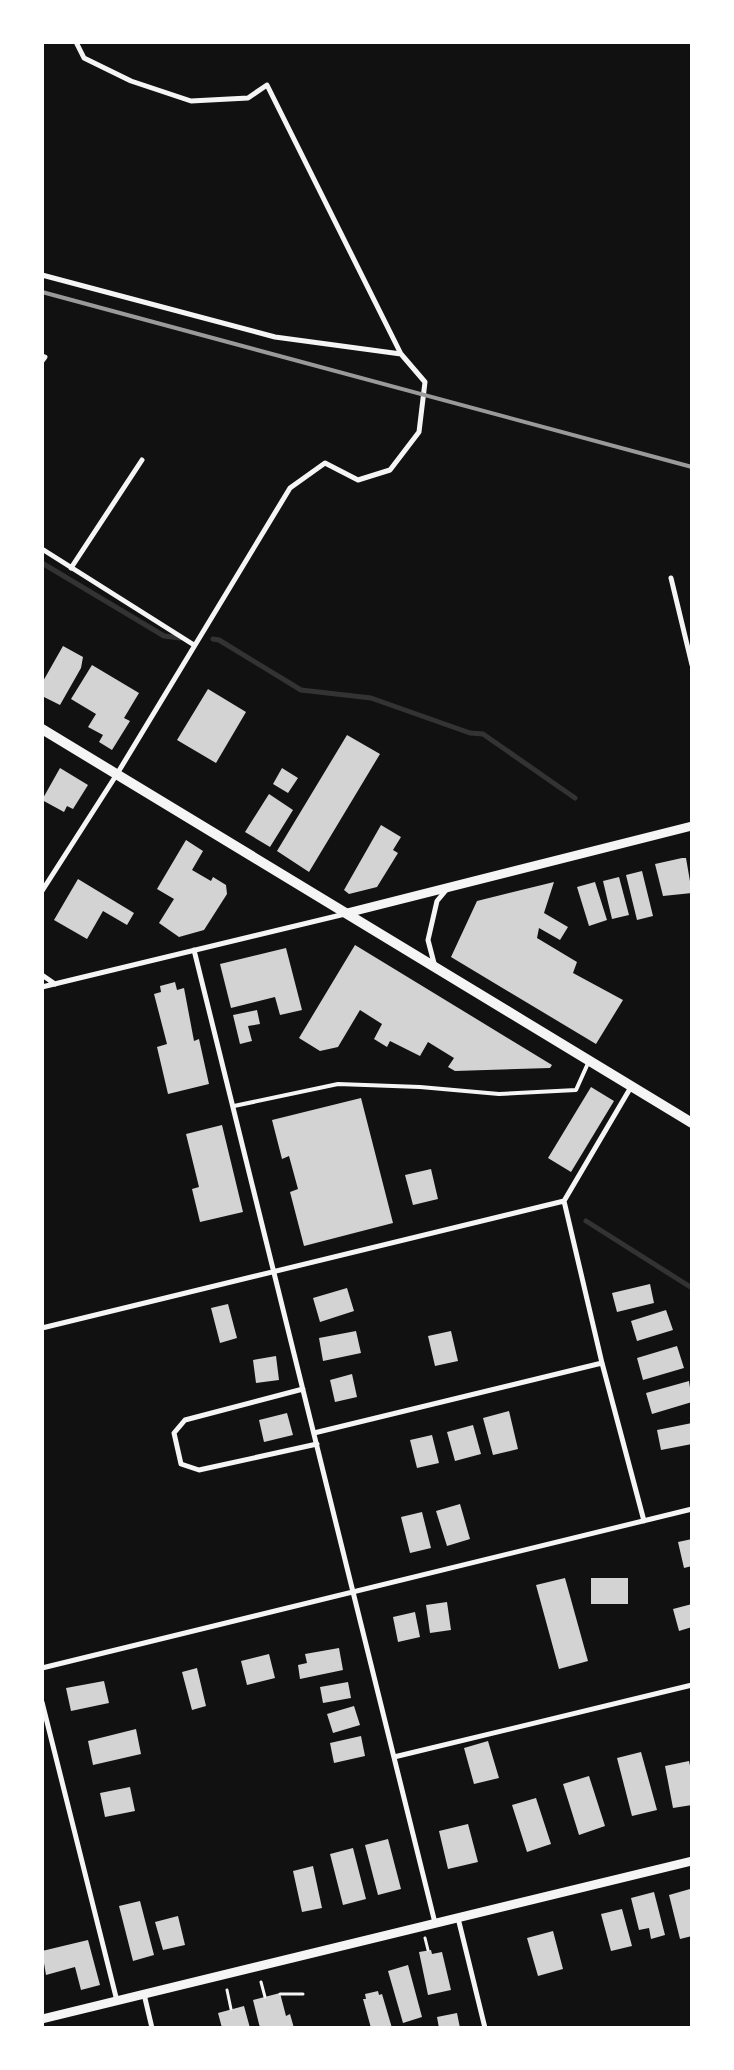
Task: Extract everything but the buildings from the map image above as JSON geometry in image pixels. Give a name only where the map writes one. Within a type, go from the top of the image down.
[{"type":"main road","points":[[42,729],[692,1123]]},
{"type":"street","points":[[42,891],[117,774],[290,488],[325,463],[358,480],[390,470],[419,432],[425,382],[401,354],[267,85],[248,98],[191,101],[131,81],[84,58],[76,42]]},
{"type":"street","points":[[42,275],[275,337],[401,354]]},
{"type":"street","points":[[71,568],[142,460]]},
{"type":"street","points":[[42,549],[194,645]]},
{"type":"street","points":[[671,578],[692,665]]},
{"type":"street","points":[[42,987],[348,913],[692,826]]},
{"type":"street","points":[[436,967],[428,940],[437,901],[448,888]]},
{"type":"street","points":[[194,950],[435,1923]]},
{"type":"street","points":[[42,975],[55,984]]},
{"type":"street","points":[[632,1087],[564,1201],[602,1363],[644,1521]]},
{"type":"street","points":[[42,1328],[564,1201]]},
{"type":"street","points":[[314,1433],[602,1363]]},
{"type":"street","points":[[303,1389],[184,1420],[174,1432],[181,1464],[199,1470],[317,1444]]},
{"type":"street","points":[[42,1668],[692,1509]]},
{"type":"street","points":[[394,1757],[692,1685]]},
{"type":"street","points":[[42,1702],[117,2001]]},
{"type":"street","points":[[42,2019],[692,1861]]},
{"type":"street","points":[[458,1918],[485,2028]]},
{"type":"street","points":[[144,1994],[152,2028]]},
{"type":"lane","points":[[234,1106],[338,1084],[420,1087],[499,1094],[576,1090],[589,1061]]},
{"type":"path","points":[[425,1938],[428,1950]]},
{"type":"path","points":[[262,1982],[265,1997]]},
{"type":"path","points":[[227,1990],[231,2009]]},
{"type":"path","points":[[280,1994],[302,1994]]},
{"type":"waterway","points":[[42,563],[164,636],[180,638]]},
{"type":"waterway","points":[[213,639],[219,640],[301,690],[371,698],[470,733],[483,734],[575,798]]},
{"type":"waterway","points":[[586,1221],[692,1288]]},
{"type":"railway","points":[[42,292],[692,467]]}]
